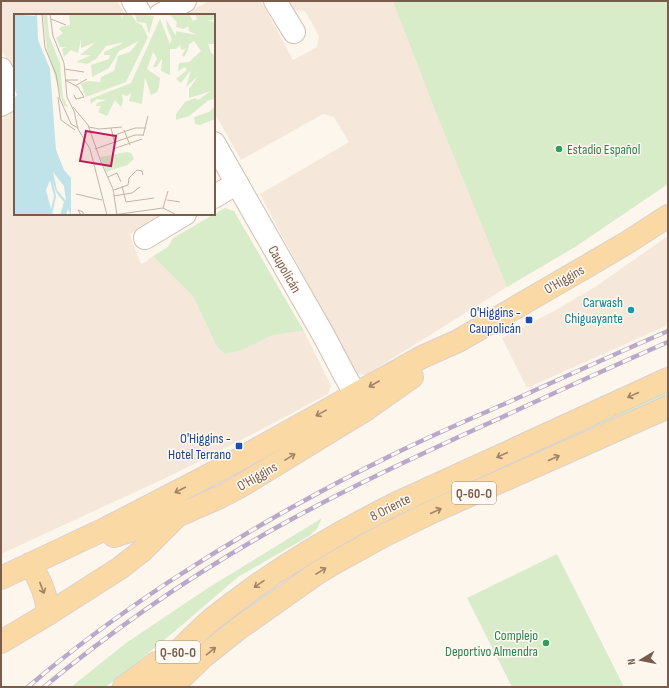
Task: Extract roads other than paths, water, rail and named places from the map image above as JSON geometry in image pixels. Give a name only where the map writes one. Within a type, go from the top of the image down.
[{"type":"main road","name":"O'Higgins","points":[[30,564],[179,515],[220,497],[238,487],[360,403],[422,357],[458,340],[589,265],[668,216]]},
{"type":"main road","name":"8 Oriente","points":[[146,687],[176,654],[212,620],[291,562],[374,514],[668,379]]},
{"type":"main road","name":"O'Higgins","points":[[1,578],[107,528],[227,466],[360,403]]},
{"type":"main road","name":"8 Oriente","points":[[172,687],[204,656],[238,629],[316,574],[336,562],[434,511],[668,407]]},
{"type":"main road","points":[[1,642],[48,614],[132,559],[179,515],[227,466]]},
{"type":"main road","points":[[30,564],[37,575],[44,592],[48,614]]},
{"type":"main road","points":[[124,687],[212,620]]},
{"type":"street","points":[[133,1],[140,14]]},
{"type":"street","points":[[162,14],[185,1]]},
{"type":"street","points":[[275,1],[294,32]]},
{"type":"street","points":[[1,69],[14,91]]},
{"type":"street","points":[[1,105],[14,98]]},
{"type":"street","name":"Caupolicán","points":[[215,145],[324,336],[344,376],[360,403]]},
{"type":"street","points":[[215,196],[237,183]]},
{"type":"street","points":[[145,238],[183,215]]},
{"type":"railway","points":[[28,687],[79,646],[149,595],[277,516],[363,469],[421,441],[668,331]]},
{"type":"railway","points":[[44,687],[98,644],[155,603],[213,565],[272,530],[355,486],[668,342]]},
{"type":"place","name":"Estadio Español","points":[[559,149]]},
{"type":"place","name":"Carwash Chiguayante","points":[[631,310]]},
{"type":"place","name":"O'Higgins - Caupolicán","points":[[529,320]]},
{"type":"place","name":"O'Higgins - Hotel Terrano","points":[[239,446]]},
{"type":"place","name":"Complejo Deportivo Almendra","points":[[546,643]]}]
